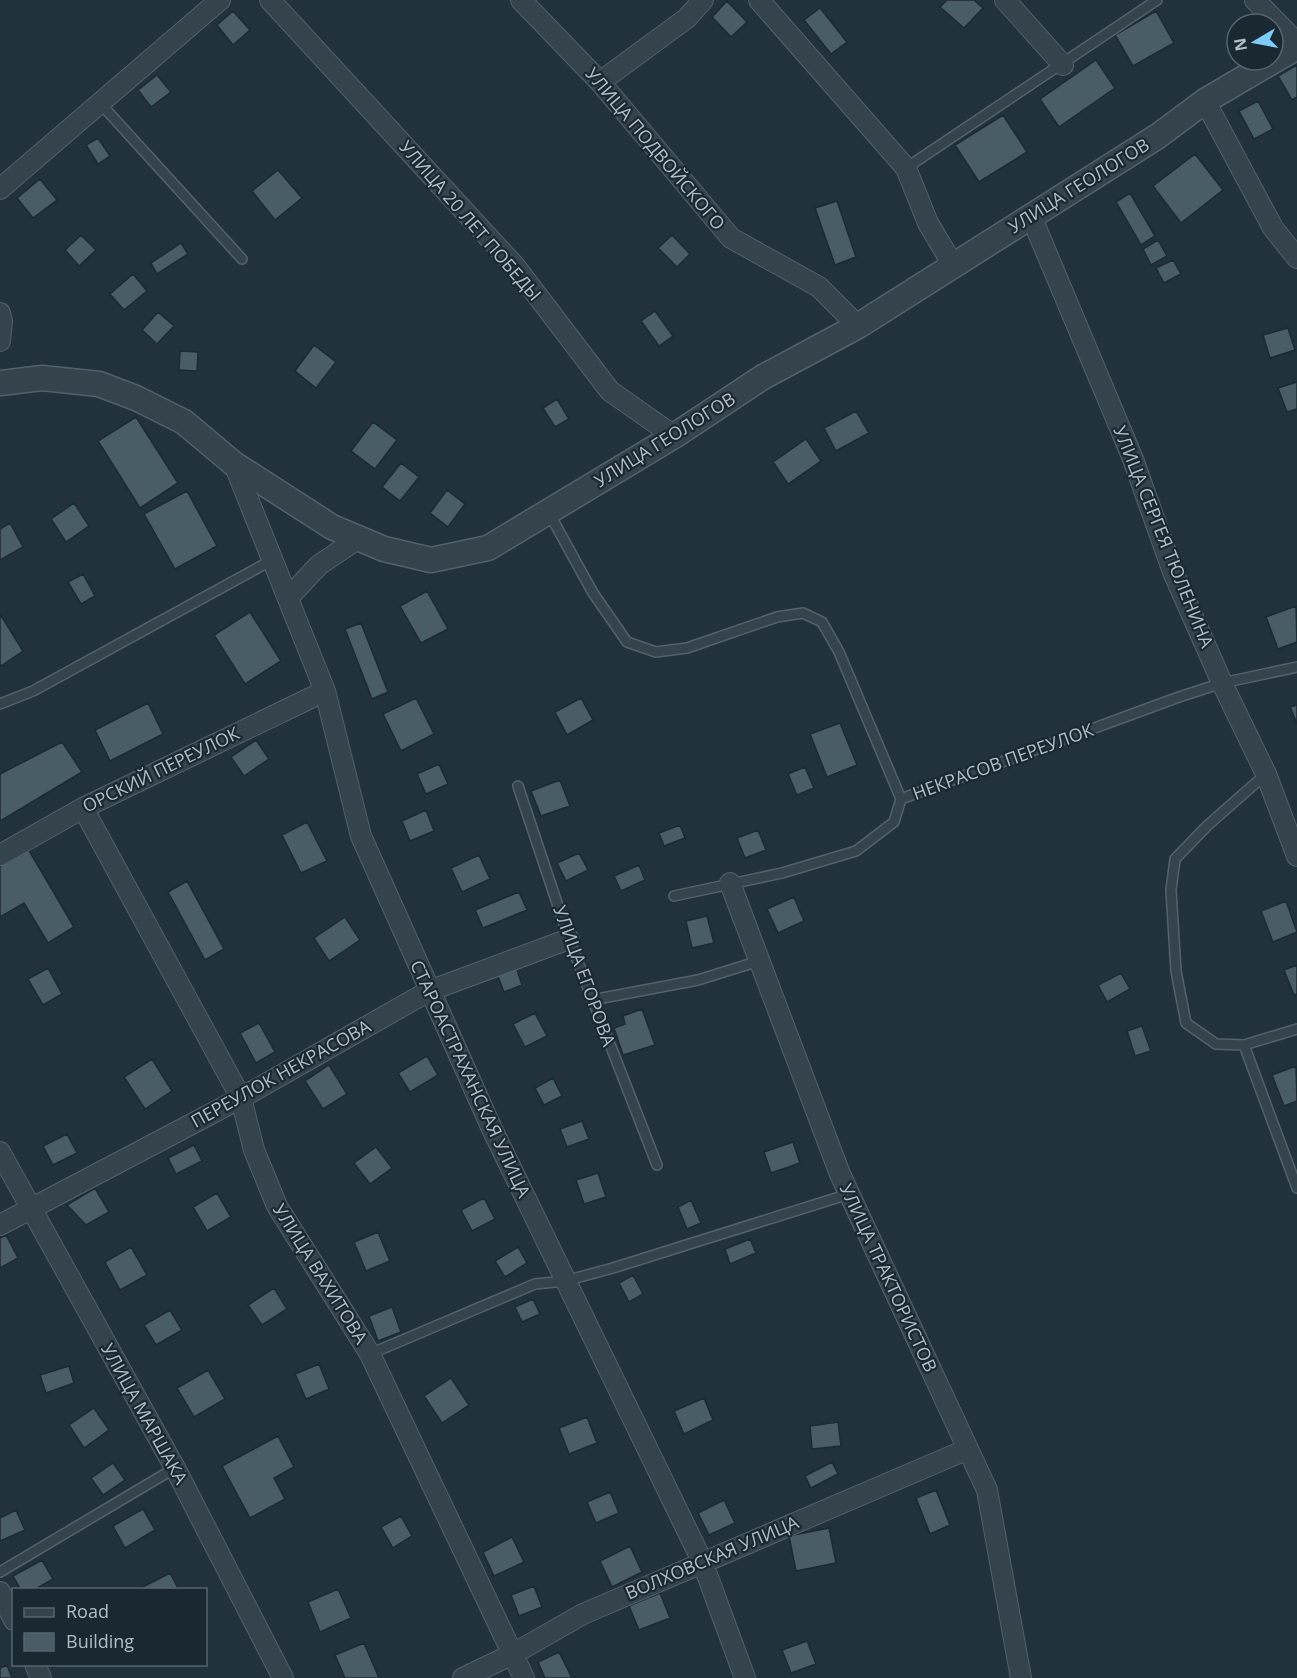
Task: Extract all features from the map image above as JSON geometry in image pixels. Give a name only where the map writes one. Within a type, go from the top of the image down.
[{"type":"street","points":[[0,189],[220,0]]},
{"type":"street","name":"УЛИЦА 20 ЛЕТ ПОБЕДЫ","points":[[270,0],[514,265],[610,391],[674,436]]},
{"type":"street","name":"УЛИЦА ПОДВОЙСКОГО","points":[[522,0],[600,82],[731,238],[819,287],[858,326]]},
{"type":"street","points":[[600,82],[687,18],[703,0]]},
{"type":"street","points":[[759,0],[906,168],[928,223],[953,265]]},
{"type":"street","points":[[1005,0],[1063,65]]},
{"type":"street","points":[[1255,0],[1297,45]]},
{"type":"street","name":"УЛИЦА ГЕОЛОГОВ","points":[[0,382],[42,378],[99,384],[136,398],[184,422],[234,464],[332,527],[384,549],[431,560],[488,548],[674,436],[763,377],[858,326],[1158,136],[1205,101],[1297,45]]},
{"type":"street","points":[[1205,101],[1273,228],[1297,258]]},
{"type":"street","name":"УЛИЦА СЕРГЕЯ ТЮЛЕНИНА","points":[[1031,216],[1133,459],[1173,572],[1222,683],[1266,774],[1297,856]]},
{"type":"street","points":[[0,313],[2,321],[0,341]]},
{"type":"street","name":"СТАРОАСТРАХАНСКАЯ УЛИЦА","points":[[234,464],[325,691],[361,836],[429,991],[565,1281],[702,1561],[746,1678]]},
{"type":"street","points":[[289,597],[319,565],[359,538]]},
{"type":"street","name":"ОРСКИЙ ПЕРЕУЛОК","points":[[0,855],[83,808],[325,691]]},
{"type":"street","name":"УЛИЦА ВАХИТОВА","points":[[83,808],[241,1098],[254,1150],[277,1206],[370,1354],[524,1678]]},
{"type":"street","name":"УЛИЦА ТРАКТОРИСТОВ","points":[[730,883],[849,1194],[987,1490],[1021,1678]]},
{"type":"street","name":"ПЕРЕУЛОК НЕКРАСОВА","points":[[0,1225],[241,1098],[429,991],[569,939]]},
{"type":"street","name":"УЛИЦА МАРШАКА","points":[[0,1152],[175,1468],[283,1678]]},
{"type":"street","name":"ВОЛХОВСКАЯ УЛИЦА","points":[[463,1678],[513,1654],[583,1614],[702,1561],[968,1449]]},
{"type":"street","points":[[0,1592],[12,1616]]},
{"type":"lane","points":[[906,168],[1157,0]]},
{"type":"lane","points":[[100,103],[242,259]]},
{"type":"lane","points":[[549,512],[593,593],[627,642],[656,652],[687,648],[777,617],[803,613],[822,622],[839,652],[901,799]]},
{"type":"lane","points":[[0,704],[33,691],[274,559]]},
{"type":"lane","name":"НЕКРАСОВ ПЕРЕУЛОК","points":[[674,896],[782,873],[856,851],[894,822],[901,799],[1222,683],[1297,666]]},
{"type":"lane","points":[[1266,774],[1208,825],[1175,859],[1171,890],[1176,971],[1186,1023],[1216,1044],[1244,1045],[1297,1029]]},
{"type":"lane","name":"УЛИЦА ЕГОРОВА","points":[[518,786],[569,939],[657,1165]]},
{"type":"lane","points":[[592,1000],[698,980],[759,961]]},
{"type":"lane","points":[[1244,1045],[1297,1188]]},
{"type":"lane","points":[[370,1354],[535,1284],[565,1281],[849,1194]]},
{"type":"lane","points":[[0,1572],[175,1468]]},
{"type":"building","points":[[947,0],[974,0],[983,8],[964,28],[940,7]]},
{"type":"building","points":[[727,1],[747,22],[731,37],[712,17]]},
{"type":"building","points":[[820,8],[847,42],[831,54],[804,20]]},
{"type":"building","points":[[233,11],[250,30],[233,45],[217,25]]},
{"type":"building","points":[[1156,11],[1174,43],[1133,66],[1115,35]]},
{"type":"building","points":[[1096,60],[1115,88],[1059,127],[1040,99]]},
{"type":"building","points":[[1297,65],[1297,97],[1292,100],[1278,76]]},
{"type":"building","points":[[157,75],[171,92],[151,107],[138,90]]},
{"type":"building","points":[[1258,101],[1273,129],[1254,139],[1239,111]]},
{"type":"building","points":[[1003,115],[1027,152],[979,182],[955,145]]},
{"type":"building","points":[[98,138],[110,156],[98,164],[86,145]]},
{"type":"building","points":[[1195,154],[1223,190],[1181,223],[1153,186]]},
{"type":"building","points":[[278,170],[302,198],[275,220],[252,191]]},
{"type":"building","points":[[40,179],[57,200],[33,218],[17,198]]},
{"type":"building","points":[[1130,193],[1155,236],[1141,245],[1116,202]]},
{"type":"building","points":[[837,201],[856,257],[835,265],[815,208]]},
{"type":"building","points":[[81,235],[96,250],[79,266],[65,250]]},
{"type":"building","points":[[672,235],[690,254],[677,267],[658,248]]},
{"type":"building","points":[[1158,240],[1167,256],[1151,265],[1143,249]]},
{"type":"building","points":[[181,243],[188,254],[157,274],[151,263]]},
{"type":"building","points":[[1173,260],[1181,274],[1164,283],[1156,268]]},
{"type":"building","points":[[133,274],[147,291],[124,310],[110,294]]},
{"type":"building","points":[[655,311],[673,336],[659,346],[641,321]]},
{"type":"building","points":[[158,312],[174,326],[157,344],[142,330]]},
{"type":"building","points":[[1288,328],[1295,350],[1270,358],[1263,335]]},
{"type":"building","points":[[314,345],[336,362],[316,388],[295,371]]},
{"type":"building","points":[[180,351],[198,352],[197,371],[179,370]]},
{"type":"building","points":[[1297,382],[1297,409],[1287,412],[1278,388]]},
{"type":"building","points":[[557,399],[569,419],[555,427],[543,408]]},
{"type":"building","points":[[856,411],[869,433],[836,451],[824,428]]},
{"type":"building","points":[[136,417],[178,483],[140,508],[98,441]]},
{"type":"building","points":[[373,422],[397,440],[375,469],[351,451]]},
{"type":"building","points":[[806,439],[821,461],[788,484],[773,462]]},
{"type":"building","points":[[401,463],[419,477],[400,501],[382,487]]},
{"type":"building","points":[[447,490],[465,504],[448,527],[430,513]]},
{"type":"building","points":[[187,491],[217,546],[175,569],[144,514]]},
{"type":"building","points":[[74,503],[89,526],[66,542],[51,519]]},
{"type":"building","points":[[10,523],[23,547],[0,560],[0,529]]},
{"type":"building","points":[[83,574],[95,596],[81,604],[68,582]]},
{"type":"building","points":[[427,591],[448,629],[421,643],[400,606]]},
{"type":"building","points":[[1296,606],[1297,642],[1278,649],[1266,617]]},
{"type":"building","points":[[250,612],[281,661],[245,684],[214,635]]},
{"type":"building","points":[[0,614],[23,651],[1,666],[0,664]]},
{"type":"building","points":[[361,623],[388,692],[372,699],[345,629]]},
{"type":"building","points":[[416,698],[434,734],[401,751],[383,714]]},
{"type":"building","points":[[581,698],[593,720],[567,735],[555,712]]},
{"type":"building","points":[[148,703],[163,734],[110,761],[95,730]]},
{"type":"building","points":[[1297,705],[1297,724],[1290,707]]},
{"type":"building","points":[[840,723],[857,765],[827,777],[810,734]]},
{"type":"building","points":[[256,740],[269,759],[244,776],[231,757]]},
{"type":"building","points":[[62,742],[82,772],[0,821],[0,774]]},
{"type":"building","points":[[439,764],[448,784],[426,794],[417,774]]},
{"type":"building","points":[[805,767],[814,788],[797,795],[788,774]]},
{"type":"building","points":[[560,780],[570,806],[541,816],[531,791]]},
{"type":"building","points":[[426,810],[434,831],[410,841],[402,821]]},
{"type":"building","points":[[307,822],[327,861],[301,873],[282,835]]},
{"type":"building","points":[[680,825],[685,838],[664,846],[659,833]]},
{"type":"building","points":[[758,830],[766,850],[745,858],[737,838]]},
{"type":"building","points":[[27,847],[74,927],[48,943],[24,903],[0,917],[0,863]]},
{"type":"building","points":[[579,853],[588,870],[566,881],[557,863]]},
{"type":"building","points":[[479,855],[490,879],[462,892],[451,868]]},
{"type":"building","points":[[639,865],[645,880],[621,891],[614,876]]},
{"type":"building","points":[[187,881],[224,949],[205,960],[168,892]]},
{"type":"building","points":[[519,892],[527,910],[483,928],[475,910]]},
{"type":"building","points":[[794,897],[804,921],[778,933],[767,909]]},
{"type":"building","points":[[1286,901],[1297,932],[1273,942],[1261,911]]},
{"type":"building","points":[[707,916],[714,943],[692,948],[686,921]]},
{"type":"building","points":[[345,917],[360,940],[329,961],[314,938]]},
{"type":"building","points":[[1297,965],[1297,994],[1294,995],[1284,970]]},
{"type":"building","points":[[516,967],[522,985],[504,992],[497,974]]},
{"type":"building","points":[[48,968],[62,994],[43,1005],[28,979]]},
{"type":"building","points":[[1121,973],[1130,989],[1107,1002],[1098,985]]},
{"type":"building","points":[[642,1009],[655,1045],[623,1055],[614,1028],[625,1024],[623,1016]]},
{"type":"building","points":[[535,1013],[547,1036],[525,1047],[513,1024]]},
{"type":"building","points":[[259,1023],[275,1052],[256,1063],[240,1033]]},
{"type":"building","points":[[1142,1026],[1151,1051],[1135,1056],[1127,1031]]},
{"type":"building","points":[[427,1056],[438,1075],[410,1092],[398,1073]]},
{"type":"building","points":[[152,1059],[172,1091],[145,1109],[124,1077]]},
{"type":"building","points":[[329,1065],[347,1094],[323,1109],[305,1081]]},
{"type":"building","points":[[1296,1066],[1297,1101],[1284,1106],[1272,1075]]},
{"type":"building","points":[[553,1078],[562,1096],[544,1105],[535,1088]]},
{"type":"building","points":[[582,1121],[589,1139],[567,1147],[560,1129]]},
{"type":"building","points":[[67,1134],[77,1153],[53,1165],[43,1146]]},
{"type":"building","points":[[793,1142],[800,1163],[771,1173],[764,1152]]},
{"type":"building","points":[[194,1145],[202,1161],[176,1174],[168,1158]]},
{"type":"building","points":[[376,1147],[392,1168],[370,1184],[354,1163]]},
{"type":"building","points":[[598,1173],[606,1197],[584,1204],[576,1180]]},
{"type":"building","points":[[95,1188],[109,1212],[86,1225],[67,1205]]},
{"type":"building","points":[[217,1193],[231,1217],[207,1231],[193,1207]]},
{"type":"building","points":[[484,1198],[495,1219],[472,1231],[461,1210]]},
{"type":"building","points":[[691,1200],[701,1223],[687,1229],[678,1207]]},
{"type":"building","points":[[378,1232],[390,1261],[366,1271],[354,1242]]},
{"type":"building","points":[[6,1235],[18,1258],[0,1268],[0,1238]]},
{"type":"building","points":[[750,1239],[756,1253],[730,1264],[725,1249]]},
{"type":"building","points":[[131,1247],[147,1275],[120,1290],[105,1262]]},
{"type":"building","points":[[518,1247],[527,1263],[505,1277],[495,1261]]},
{"type":"building","points":[[633,1275],[643,1294],[629,1302],[619,1283]]},
{"type":"building","points":[[274,1288],[287,1309],[262,1325],[248,1305]]},
{"type":"building","points":[[533,1299],[540,1314],[522,1322],[515,1307]]},
{"type":"building","points":[[392,1307],[401,1332],[378,1341],[369,1316]]},
{"type":"building","points":[[170,1310],[182,1330],[156,1345],[144,1325]]},
{"type":"building","points":[[319,1364],[329,1389],[306,1399],[295,1374]]},
{"type":"building","points":[[69,1366],[74,1383],[46,1393],[40,1375]]},
{"type":"building","points":[[208,1370],[225,1399],[194,1417],[177,1388]]},
{"type":"building","points":[[451,1378],[469,1405],[442,1423],[424,1396]]},
{"type":"building","points":[[704,1398],[713,1420],[684,1434],[674,1411]]},
{"type":"building","points":[[94,1408],[109,1430],[84,1448],[69,1425]]},
{"type":"building","points":[[587,1417],[597,1443],[569,1454],[559,1428]]},
{"type":"building","points":[[838,1422],[841,1446],[812,1449],[810,1426]]},
{"type":"building","points":[[278,1436],[294,1467],[274,1478],[285,1499],[250,1518],[222,1466]]},
{"type":"building","points":[[832,1462],[838,1474],[811,1488],[805,1476]]},
{"type":"building","points":[[113,1463],[125,1480],[103,1495],[91,1478]]},
{"type":"building","points":[[936,1490],[950,1525],[930,1534],[916,1498]]},
{"type":"building","points":[[610,1492],[619,1513],[596,1523],[587,1502]]},
{"type":"building","points":[[724,1500],[735,1523],[709,1535],[698,1513]]},
{"type":"building","points":[[143,1509],[155,1530],[125,1548],[113,1526]]},
{"type":"building","points":[[16,1510],[25,1530],[0,1541],[0,1518]]},
{"type":"building","points":[[401,1516],[412,1536],[393,1548],[381,1527]]},
{"type":"building","points":[[829,1528],[836,1563],[796,1571],[789,1536]]},
{"type":"building","points":[[512,1537],[524,1562],[494,1576],[483,1552]]},
{"type":"building","points":[[630,1546],[642,1572],[612,1587],[600,1561]]},
{"type":"building","points":[[42,1560],[53,1579],[37,1588],[20,1588],[13,1576]]},
{"type":"building","points":[[170,1573],[178,1588],[141,1588]]},
{"type":"building","points":[[534,1586],[542,1607],[519,1616],[511,1595]]},
{"type":"building","points":[[338,1589],[351,1618],[320,1632],[308,1602]]},
{"type":"building","points":[[660,1593],[670,1618],[639,1630],[629,1606]]},
{"type":"building","points":[[807,1641],[816,1664],[791,1673],[782,1650]]},
{"type":"building","points":[[364,1643],[379,1678],[345,1678],[335,1655]]},
{"type":"building","points":[[559,1652],[572,1678],[545,1678],[538,1662]]},
{"type":"building","points":[[7,1665],[12,1678],[0,1678],[0,1668]]}]
